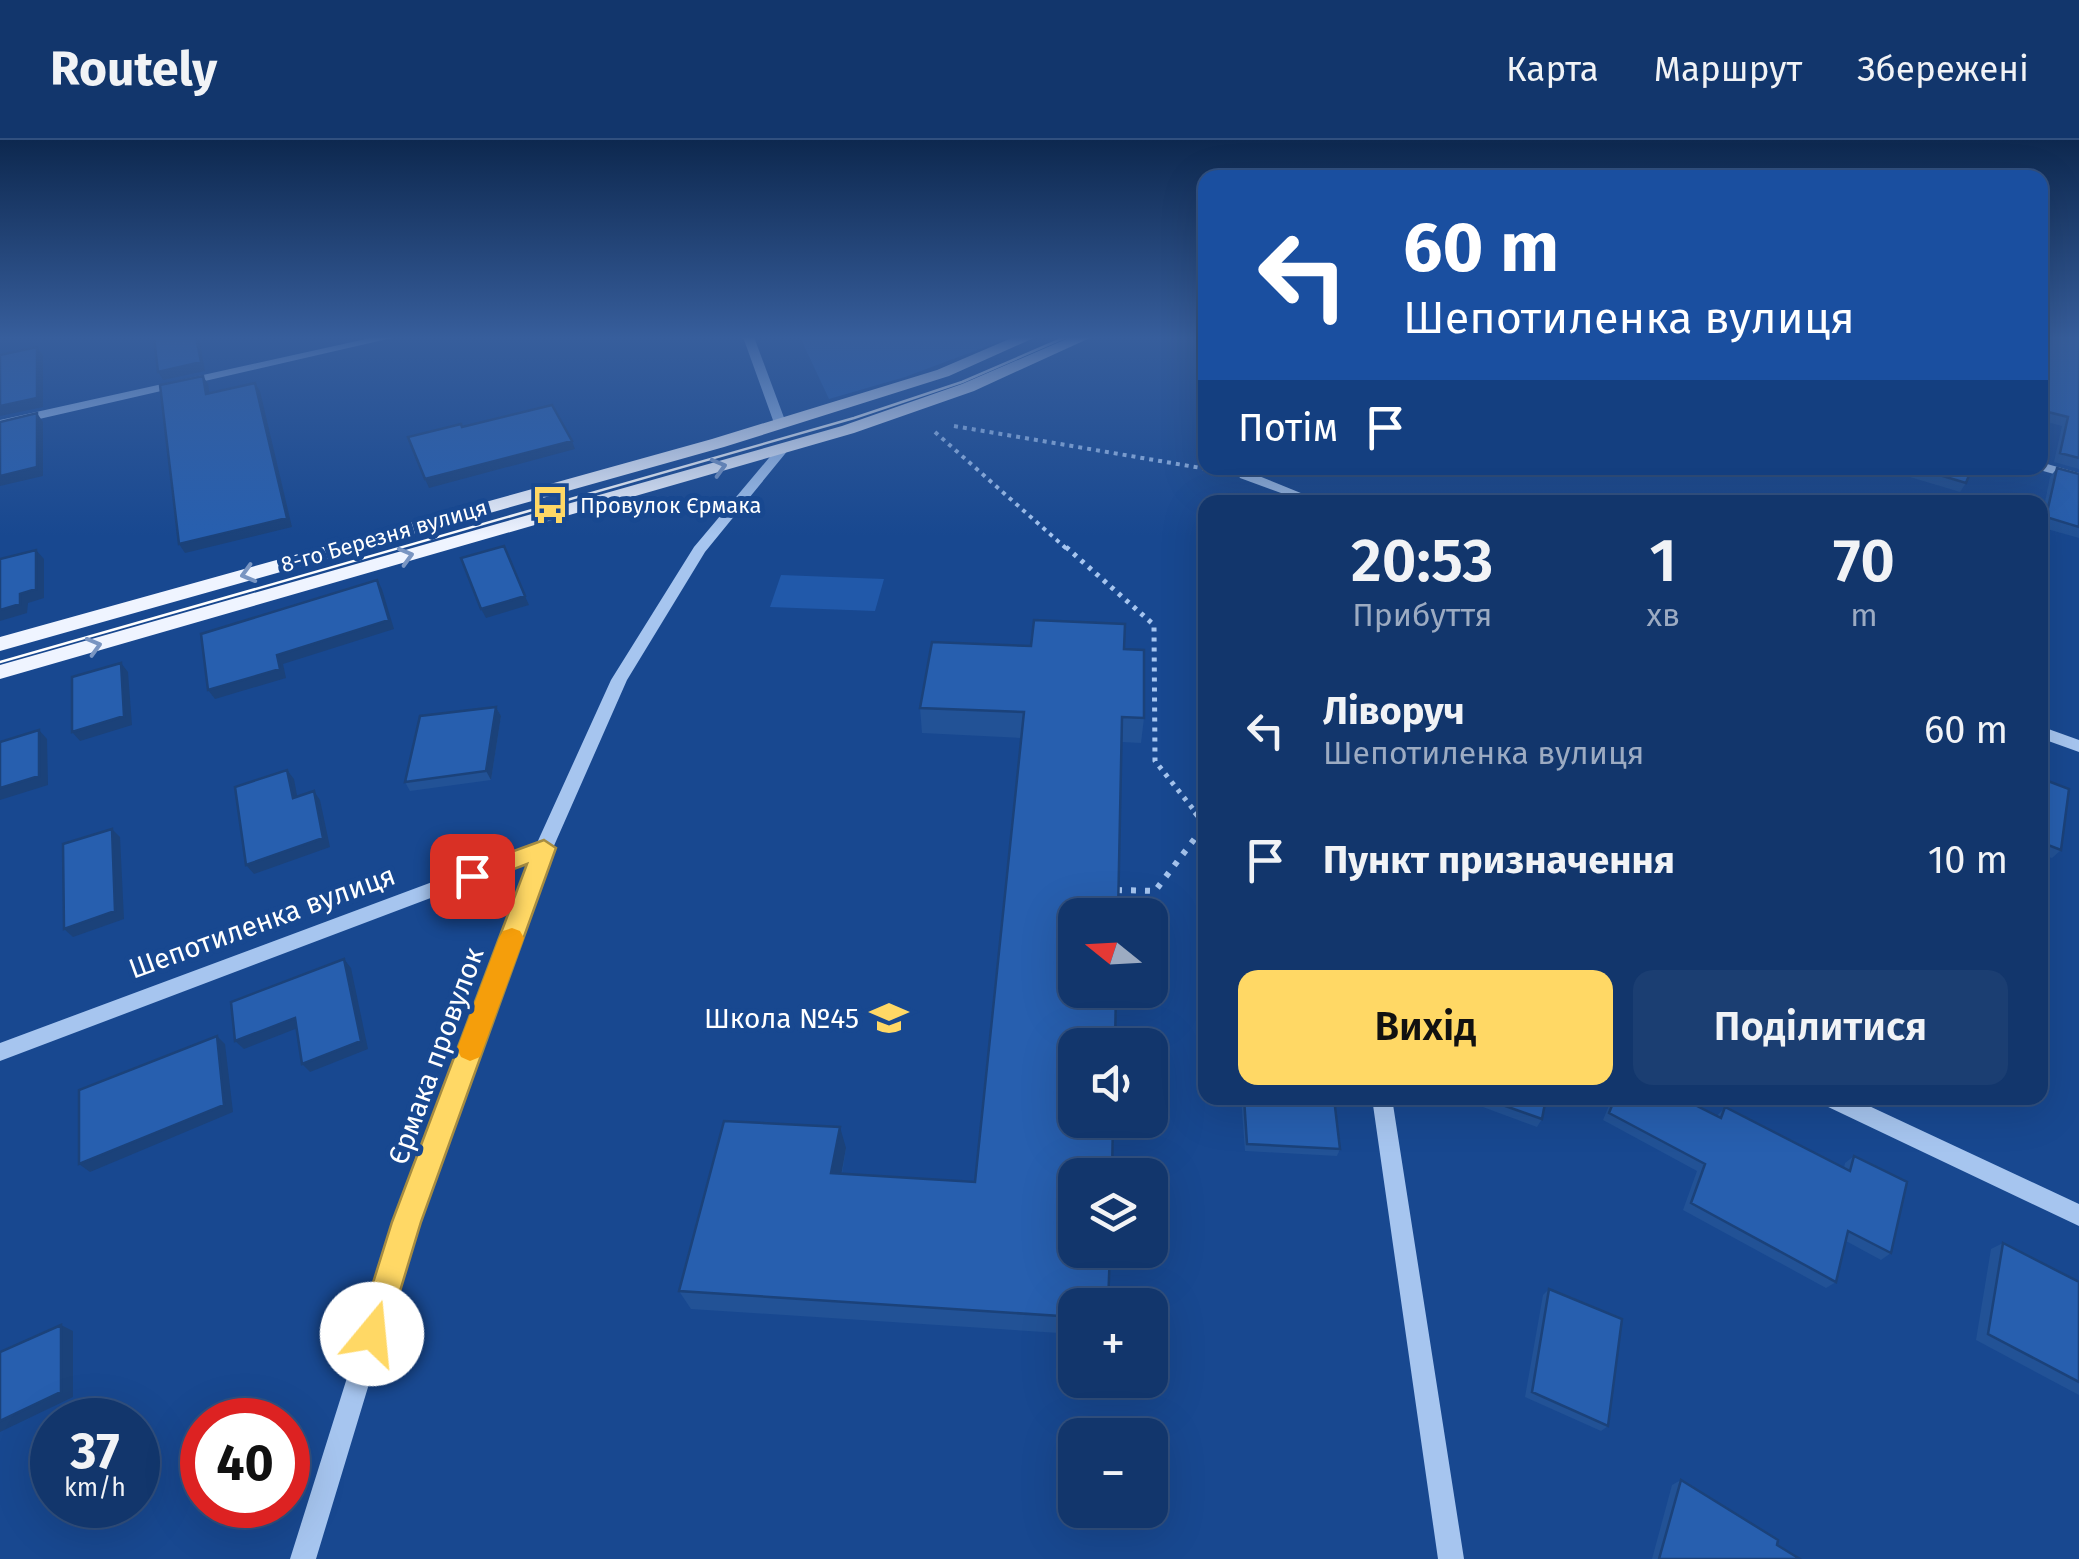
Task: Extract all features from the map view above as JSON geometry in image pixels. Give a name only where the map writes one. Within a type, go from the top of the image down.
[{"type":"main road","name":"8-го Березня вулиця","points":[[0,644],[844,403]]},
{"type":"main road","name":"8-го Березня вулиця","points":[[0,672],[783,449],[927,403]]},
{"type":"main road","points":[[780,423],[783,449]]},
{"type":"street","points":[[0,424],[93,403]]},
{"type":"street","points":[[773,403],[780,423]]},
{"type":"street","name":"Єрмака провулок","points":[[303,1559],[407,1222],[544,848],[619,680],[699,550],[783,449]]},
{"type":"street","points":[[2048,468],[2079,477]]},
{"type":"street","points":[[1249,475],[1285,495]]},
{"type":"street","points":[[2048,735],[2079,746]]},
{"type":"street","name":"Шепотиленка вулиця","points":[[0,1052],[544,848]]},
{"type":"street","points":[[1383,1105],[1450,1559]]},
{"type":"street","points":[[1846,1105],[2079,1215]]},
{"type":"path","points":[[923,421],[1154,624],[1155,760],[1198,816]]},
{"type":"path","points":[[942,424],[1198,464]]},
{"type":"path","points":[[1117,890],[1155,891],[1198,834]]},
{"type":"shaded area","points":[[781,575],[884,579],[875,611],[770,607]]},
{"type":"building","points":[[162,403],[260,403],[287,518],[179,544]]},
{"type":"building","points":[[2048,403],[2079,403],[2079,458],[2060,453],[2068,417],[2048,412]]},
{"type":"building","points":[[552,405],[572,441],[425,479],[408,437],[461,424],[462,427]]},
{"type":"building","points":[[37,413],[37,467],[0,476],[0,422]]},
{"type":"building","points":[[2057,468],[2079,474],[2079,527],[2048,518]]},
{"type":"building","points":[[1939,475],[1969,475],[1966,483]]},
{"type":"building","points":[[504,546],[525,596],[481,609],[461,558]]},
{"type":"building","points":[[36,550],[36,589],[20,594],[20,604],[0,610],[0,559]]},
{"type":"building","points":[[377,580],[389,620],[277,655],[280,669],[208,690],[201,634]]},
{"type":"building","points":[[1034,620],[1125,624],[1124,649],[1144,650],[1144,718],[1122,717],[1118,898],[1058,898],[1058,1008],[1116,1008],[1115,1028],[1058,1028],[1058,1138],[1113,1138],[1112,1158],[1058,1158],[1058,1268],[1109,1268],[1109,1288],[1058,1288],[1058,1316],[679,1291],[724,1121],[840,1127],[831,1173],[975,1182],[1024,712],[920,708],[932,642],[1031,646]]},
{"type":"building","points":[[121,663],[124,716],[72,732],[72,677]]},
{"type":"building","points":[[496,707],[486,771],[405,782],[420,716]]},
{"type":"building","points":[[39,730],[39,776],[0,788],[0,742]]},
{"type":"building","points":[[287,770],[293,798],[314,791],[323,838],[246,865],[235,787]]},
{"type":"building","points":[[2048,781],[2069,789],[2061,850],[2048,845]]},
{"type":"building","points":[[112,829],[115,911],[64,929],[63,844]]},
{"type":"building","points":[[344,959],[361,1041],[302,1064],[295,1018],[235,1041],[231,1002]]},
{"type":"building","points":[[217,1036],[224,1105],[79,1164],[79,1090]]},
{"type":"building","points":[[1244,1105],[1335,1105],[1340,1149],[1247,1144]]},
{"type":"building","points":[[1503,1105],[1545,1105],[1542,1119]]},
{"type":"building","points":[[1612,1105],[1695,1105],[1721,1118],[1725,1107],[1850,1171],[1854,1156],[1907,1182],[1891,1253],[1848,1231],[1836,1282],[1691,1203],[1705,1164],[1609,1113]]},
{"type":"building","points":[[2003,1243],[2079,1282],[2079,1382],[1988,1334]]},
{"type":"building","points":[[1549,1289],[1622,1319],[1608,1426],[1532,1392]]},
{"type":"building","points":[[61,1325],[61,1392],[48,1398],[30,1398],[30,1407],[0,1421],[0,1352]]},
{"type":"building","points":[[1681,1480],[1778,1540],[1777,1545],[1800,1559],[1659,1559]]},
{"type":"tram line","points":[[0,662],[898,403]]},
{"type":"slow traffic","points":[[470,1049],[512,938]]},
{"type":"place","name":"Провулок Єрмака","points":[[550,505]]},
{"type":"place","name":"Школа №45","points":[[889,1018]]},
{"type":"route","points":[[372,1334],[407,1222],[544,848],[472,876]]}]
